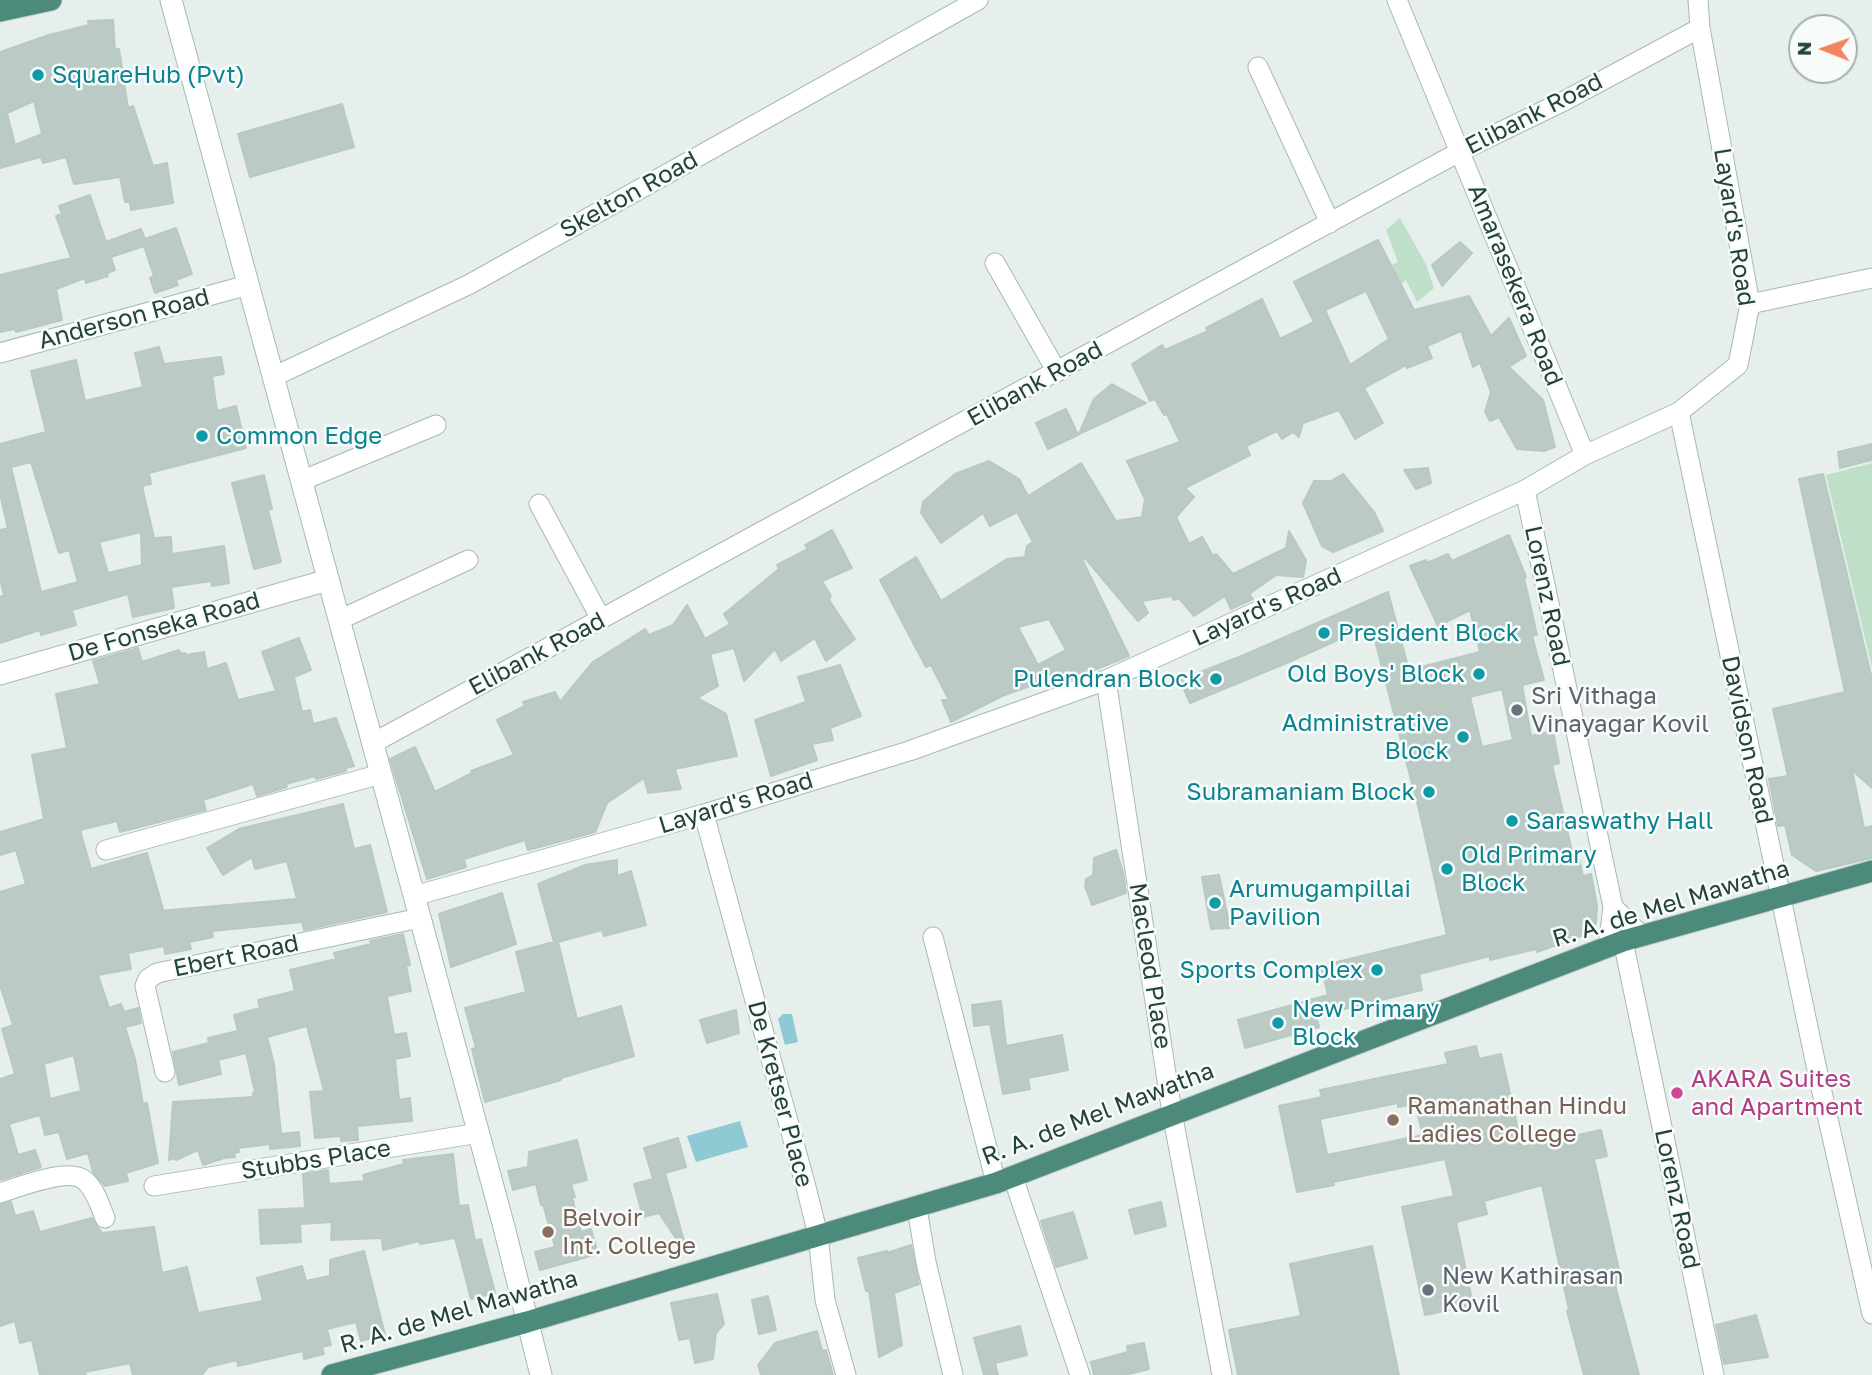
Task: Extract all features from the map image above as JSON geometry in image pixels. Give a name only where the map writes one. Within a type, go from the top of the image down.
[{"type":"highway","points":[[0,11],[51,0]]},
{"type":"highway","name":"R. A. de Mel Mawatha","points":[[332,1375],[527,1322],[1005,1180],[1172,1113],[1624,941],[1872,871]]},
{"type":"main road","points":[[171,0],[479,1133],[541,1375]]},
{"type":"main road","name":"De Fonseka Road","points":[[0,674],[328,580]]},
{"type":"street","name":"Skelton Road","points":[[273,377],[470,284],[978,0]]},
{"type":"street","name":"Amarasekera Road","points":[[1397,0],[1584,455]]},
{"type":"street","name":"Layard's Road","points":[[414,896],[704,814],[909,751],[1106,680],[1525,490],[1584,455],[1679,412],[1738,365],[1750,304],[1700,28],[1698,0]]},
{"type":"street","name":"Elibank Road","points":[[373,743],[1461,151],[1566,100],[1700,28]]},
{"type":"street","points":[[1258,67],[1330,223]]},
{"type":"street","points":[[995,262],[1057,372]]},
{"type":"street","points":[[1750,304],[1872,278]]},
{"type":"street","name":"Anderson Road","points":[[0,353],[248,285]]},
{"type":"street","name":"Davidson Road","points":[[1679,412],[1780,896],[1872,1314]]},
{"type":"street","points":[[301,481],[436,425]]},
{"type":"street","name":"Lorenz Road","points":[[1525,490],[1613,907],[1624,941],[1714,1375]]},
{"type":"street","points":[[539,503],[601,619]]},
{"type":"street","points":[[339,621],[468,560]]},
{"type":"street","name":"Macleod Place","points":[[1106,680],[1172,1113],[1222,1375]]},
{"type":"street","points":[[106,850],[381,774]]},
{"type":"street","name":"De Kretser Place","points":[[704,814],[818,1235],[825,1300],[846,1375]]},
{"type":"street","points":[[1613,907],[1624,941]]},
{"type":"street","name":"Ebert Road","points":[[165,1072],[145,986],[148,979],[157,973],[420,918]]},
{"type":"street","points":[[933,937],[1005,1180],[1080,1375]]},
{"type":"street","name":"Stubbs Place","points":[[154,1186],[479,1133]]},
{"type":"street","points":[[0,1192],[74,1174],[83,1178],[90,1186],[105,1218]]},
{"type":"street","points":[[917,1208],[926,1262],[953,1375]]},
{"type":"green space","points":[[1400,218],[1426,264],[1434,288],[1417,302],[1406,280],[1401,284],[1391,265],[1398,262],[1386,230]]},
{"type":"green space","points":[[1872,463],[1872,668],[1826,475]]},
{"type":"water","points":[[783,1014],[792,1014],[798,1042],[785,1045],[778,1019]]},
{"type":"water","points":[[740,1121],[748,1147],[696,1162],[687,1136]]},
{"type":"building","points":[[113,20],[115,50],[119,49],[128,108],[133,106],[153,166],[167,163],[173,203],[131,210],[130,202],[125,202],[120,177],[74,184],[66,157],[43,163],[41,157],[0,168],[0,52],[89,25],[88,21]],"holes":[[[34,101],[42,134],[15,145],[7,113]]]},
{"type":"building","points":[[342,104],[354,147],[250,177],[238,134]]},
{"type":"building","points":[[90,195],[106,242],[141,229],[145,239],[176,228],[192,274],[176,280],[178,285],[155,293],[150,278],[154,276],[144,246],[111,257],[115,270],[107,273],[108,276],[86,283],[85,278],[56,289],[62,320],[16,332],[15,329],[0,332],[0,275],[71,258],[56,216],[62,214],[59,206]]},
{"type":"building","points":[[1378,240],[1414,310],[1469,296],[1491,336],[1509,318],[1526,356],[1509,367],[1543,400],[1555,447],[1544,451],[1517,449],[1499,417],[1490,421],[1485,412],[1491,392],[1480,363],[1473,367],[1461,331],[1427,346],[1432,358],[1407,368],[1406,365],[1364,388],[1383,423],[1355,439],[1339,410],[1303,423],[1299,437],[1293,432],[1282,439],[1277,431],[1246,446],[1250,455],[1185,488],[1194,497],[1176,517],[1189,544],[1202,537],[1213,556],[1216,554],[1233,574],[1286,548],[1289,531],[1306,560],[1303,577],[1276,575],[1249,594],[1253,599],[1231,609],[1225,596],[1194,616],[1179,598],[1174,600],[1171,596],[1142,601],[1148,613],[1138,621],[1085,558],[1082,559],[1129,656],[1062,683],[1058,676],[1002,696],[951,722],[942,700],[949,700],[931,665],[926,667],[880,580],[916,557],[941,601],[1007,559],[1025,557],[1027,546],[1033,542],[1017,512],[990,526],[983,513],[941,543],[921,513],[923,502],[955,474],[989,461],[1019,479],[1028,496],[1081,463],[1116,521],[1142,517],[1145,499],[1127,461],[1180,442],[1167,414],[1164,415],[1155,399],[1150,401],[1132,364],[1162,345],[1165,350],[1208,331],[1206,328],[1262,299],[1280,339],[1314,322],[1294,282]],"holes":[[[1366,291],[1389,339],[1350,365],[1325,310]],[[1049,619],[1066,650],[1038,665],[1018,627]]]},
{"type":"building","points":[[1460,242],[1472,253],[1442,286],[1432,265]]},
{"type":"building","points":[[159,347],[164,364],[221,357],[224,374],[212,376],[217,411],[236,406],[246,448],[149,473],[151,484],[142,486],[154,538],[171,537],[172,554],[224,546],[229,583],[212,586],[211,581],[171,587],[174,608],[133,617],[128,594],[72,610],[76,625],[41,635],[40,630],[0,643],[0,597],[4,595],[0,578],[0,530],[8,528],[0,494],[0,444],[46,432],[31,371],[76,360],[85,401],[143,387],[135,353]],"holes":[[[31,462],[59,553],[69,550],[78,582],[41,592],[11,467]],[[141,532],[142,565],[108,573],[99,542]]]},
{"type":"building","points":[[1112,384],[1146,403],[1079,434],[1094,399]]},
{"type":"building","points":[[1066,409],[1078,435],[1048,449],[1036,423]]},
{"type":"building","points":[[1872,444],[1872,460],[1840,468],[1838,452]]},
{"type":"building","points":[[1428,468],[1431,483],[1416,489],[1404,470]]},
{"type":"building","points":[[1343,474],[1374,512],[1383,531],[1333,552],[1322,546],[1303,503],[1314,481],[1331,481]]},
{"type":"building","points":[[1823,474],[1872,679],[1872,788],[1852,770],[1864,828],[1872,826],[1872,858],[1816,871],[1792,855],[1785,825],[1778,826],[1769,779],[1788,776],[1773,709],[1845,692],[1799,479]]},
{"type":"building","points":[[264,475],[272,509],[268,510],[281,562],[254,569],[232,483]]},
{"type":"building","points":[[832,530],[852,568],[822,581],[831,596],[829,600],[855,639],[826,661],[815,638],[781,661],[775,649],[744,681],[734,648],[710,654],[718,686],[697,698],[726,714],[737,756],[675,769],[681,789],[648,793],[644,778],[607,803],[595,832],[528,850],[525,840],[464,859],[466,867],[427,879],[390,759],[415,747],[435,792],[472,773],[471,771],[514,755],[497,720],[525,706],[523,702],[555,692],[560,702],[593,662],[645,629],[649,635],[673,625],[687,605],[705,639],[730,624],[724,614],[779,569],[777,565],[808,549],[805,545]]},
{"type":"building","points":[[1509,535],[1526,577],[1524,578],[1537,635],[1532,636],[1544,680],[1522,685],[1531,736],[1553,731],[1559,763],[1552,765],[1572,851],[1577,850],[1583,876],[1591,874],[1597,906],[1596,923],[1589,933],[1537,952],[1536,949],[1490,960],[1490,956],[1419,974],[1422,990],[1316,1016],[1319,1027],[1245,1048],[1238,1020],[1328,995],[1321,966],[1447,935],[1420,814],[1371,625],[1190,703],[1180,680],[1388,592],[1409,670],[1480,652],[1470,610],[1438,626],[1410,566],[1426,560],[1427,563],[1448,554],[1452,561]],"holes":[[[1502,689],[1513,740],[1482,747],[1470,697]]]},
{"type":"building","points":[[299,638],[311,670],[294,677],[302,712],[310,710],[313,724],[336,718],[354,766],[346,768],[346,771],[316,779],[315,776],[286,784],[287,787],[257,796],[253,784],[203,800],[206,810],[120,832],[117,821],[80,830],[91,869],[147,853],[163,909],[159,911],[297,899],[287,861],[255,869],[252,857],[223,875],[207,848],[239,829],[343,804],[354,849],[370,845],[387,912],[304,930],[302,922],[212,931],[213,937],[189,942],[191,949],[165,954],[164,946],[128,953],[131,969],[98,975],[109,1008],[121,1004],[124,1012],[138,1008],[141,1023],[125,1027],[135,1059],[143,1104],[147,1103],[158,1163],[126,1173],[128,1181],[105,1186],[93,1172],[88,1153],[67,1159],[59,1132],[45,1135],[40,1115],[9,1124],[18,1155],[35,1150],[41,1167],[0,1180],[0,1079],[15,1074],[2,1029],[13,1025],[0,985],[0,892],[26,884],[16,850],[0,855],[0,832],[44,819],[32,755],[67,748],[56,694],[100,684],[93,661],[138,648],[142,662],[179,650],[186,655],[204,652],[207,669],[226,663],[238,700],[276,691],[262,652]],"holes":[[[74,1055],[81,1091],[50,1099],[44,1064]]]},
{"type":"building","points":[[840,665],[861,716],[830,728],[833,740],[812,744],[817,760],[771,776],[755,720],[806,702],[798,677]]},
{"type":"building","points":[[1116,850],[1126,893],[1092,905],[1085,886],[1086,879],[1093,875],[1094,858]]},
{"type":"building","points":[[617,860],[617,876],[631,871],[646,925],[604,936],[602,930],[558,942],[577,1019],[621,1006],[634,1056],[485,1102],[472,1049],[476,1048],[465,1008],[526,992],[516,952],[554,942],[538,884],[585,865]]},
{"type":"building","name":"Arumugampillai Pavilion","points":[[1219,875],[1230,928],[1211,929],[1202,877]]},
{"type":"building","points":[[502,893],[516,944],[451,967],[439,914]]},
{"type":"building","points":[[403,934],[410,965],[406,966],[411,991],[387,996],[394,1035],[406,1033],[410,1056],[395,1059],[399,1100],[410,1098],[412,1121],[357,1126],[358,1140],[341,1141],[341,1136],[315,1138],[310,1092],[324,1091],[307,1026],[267,1037],[274,1064],[281,1134],[299,1132],[300,1146],[270,1149],[270,1144],[238,1148],[239,1152],[234,1153],[235,1157],[203,1165],[198,1150],[176,1160],[169,1160],[173,1102],[253,1097],[255,1092],[246,1053],[218,1060],[221,1074],[179,1085],[173,1052],[209,1043],[208,1038],[238,1031],[234,1015],[260,1008],[258,1000],[295,991],[290,970],[336,959],[334,953]]},
{"type":"building","points":[[1001,1001],[1006,1046],[1062,1035],[1068,1070],[1028,1078],[1030,1089],[1003,1094],[990,1024],[974,1026],[972,1005]]},
{"type":"building","points":[[736,1010],[739,1033],[707,1043],[700,1020]]},
{"type":"building","points":[[1476,1046],[1479,1059],[1501,1054],[1522,1147],[1601,1130],[1607,1156],[1594,1159],[1622,1283],[1615,1285],[1639,1375],[1584,1375],[1567,1311],[1569,1310],[1542,1185],[1484,1201],[1487,1214],[1456,1222],[1473,1305],[1425,1315],[1402,1207],[1454,1196],[1445,1159],[1297,1192],[1279,1106],[1322,1097],[1320,1090],[1448,1064],[1445,1053]],"holes":[[[1398,1103],[1398,1107],[1415,1104],[1423,1135],[1327,1155],[1320,1119]]]},
{"type":"building","points":[[678,1138],[686,1167],[665,1173],[686,1248],[683,1249],[659,1213],[643,1217],[634,1184],[653,1179],[644,1148]]},
{"type":"building","points":[[577,1140],[587,1180],[571,1184],[575,1197],[572,1197],[581,1232],[591,1229],[598,1254],[540,1270],[535,1252],[555,1247],[543,1204],[541,1205],[536,1184],[513,1190],[508,1171],[528,1167],[529,1152]]},
{"type":"building","points":[[453,1154],[459,1206],[468,1205],[475,1241],[481,1239],[495,1293],[471,1299],[455,1238],[420,1244],[419,1241],[383,1250],[382,1238],[331,1240],[332,1222],[300,1224],[301,1242],[261,1244],[259,1210],[305,1208],[303,1174],[328,1170],[329,1184],[365,1181],[363,1175],[404,1164],[403,1160]]},
{"type":"building","points":[[11,1202],[15,1216],[33,1211],[40,1232],[92,1218],[102,1233],[154,1227],[162,1273],[187,1267],[198,1313],[263,1301],[257,1278],[302,1266],[306,1281],[330,1276],[330,1260],[364,1251],[385,1335],[361,1341],[356,1322],[327,1329],[331,1345],[322,1347],[324,1354],[304,1359],[303,1351],[238,1366],[237,1360],[208,1367],[202,1375],[133,1375],[130,1363],[85,1372],[86,1375],[40,1375],[32,1340],[20,1343],[15,1321],[0,1326],[0,1205]]},
{"type":"building","points":[[1161,1202],[1166,1226],[1135,1234],[1129,1210]]},
{"type":"building","points":[[1073,1212],[1087,1258],[1056,1267],[1041,1221]]},
{"type":"building","points":[[911,1245],[919,1284],[894,1293],[902,1345],[879,1357],[869,1291],[866,1291],[858,1258]]},
{"type":"building","points":[[1372,1246],[1399,1375],[1238,1375],[1229,1330],[1301,1316],[1290,1264]]},
{"type":"building","points":[[717,1294],[724,1324],[716,1333],[713,1359],[695,1363],[690,1338],[679,1340],[671,1303]]},
{"type":"building","points":[[768,1296],[776,1330],[759,1334],[752,1300]]},
{"type":"building","points":[[1756,1315],[1768,1357],[1724,1364],[1716,1325]]},
{"type":"building","points":[[1020,1326],[1027,1355],[995,1363],[998,1375],[984,1375],[974,1338]]},
{"type":"building","points":[[817,1331],[822,1351],[826,1350],[833,1375],[761,1375],[758,1365],[775,1343]]},
{"type":"building","points":[[1144,1343],[1149,1369],[1125,1375],[1094,1375],[1091,1362],[1128,1352],[1127,1346]]},
{"type":"place","name":"SquareHub (Pvt)","points":[[38,75]]},
{"type":"place","name":"Common Edge","points":[[202,436]]},
{"type":"place","name":"President Block","points":[[1324,633]]},
{"type":"place","name":"Old Boys' Block","points":[[1479,674]]},
{"type":"place","name":"Pulendran Block","points":[[1216,679]]},
{"type":"place","name":"Sri Vithaga Vinayagar Kovil","points":[[1517,710]]},
{"type":"place","name":"Administrative Block","points":[[1463,737]]},
{"type":"place","name":"Subramaniam Block","points":[[1429,792]]},
{"type":"place","name":"Saraswathy Hall","points":[[1512,821]]},
{"type":"place","name":"Old Primary Block","points":[[1447,869]]},
{"type":"place","name":"Arumugampillai Pavilion","points":[[1215,903]]},
{"type":"place","name":"Sports Complex","points":[[1377,970]]},
{"type":"place","name":"New Primary Block","points":[[1278,1023]]},
{"type":"place","name":"AKARA Suites and Apartment","points":[[1677,1093]]},
{"type":"place","name":"Ramanathan Hindu Ladies College","points":[[1393,1120]]},
{"type":"place","name":"Belvoir Int. College","points":[[548,1232]]},
{"type":"place","name":"New Kathirasan Kovil","points":[[1428,1290]]}]
